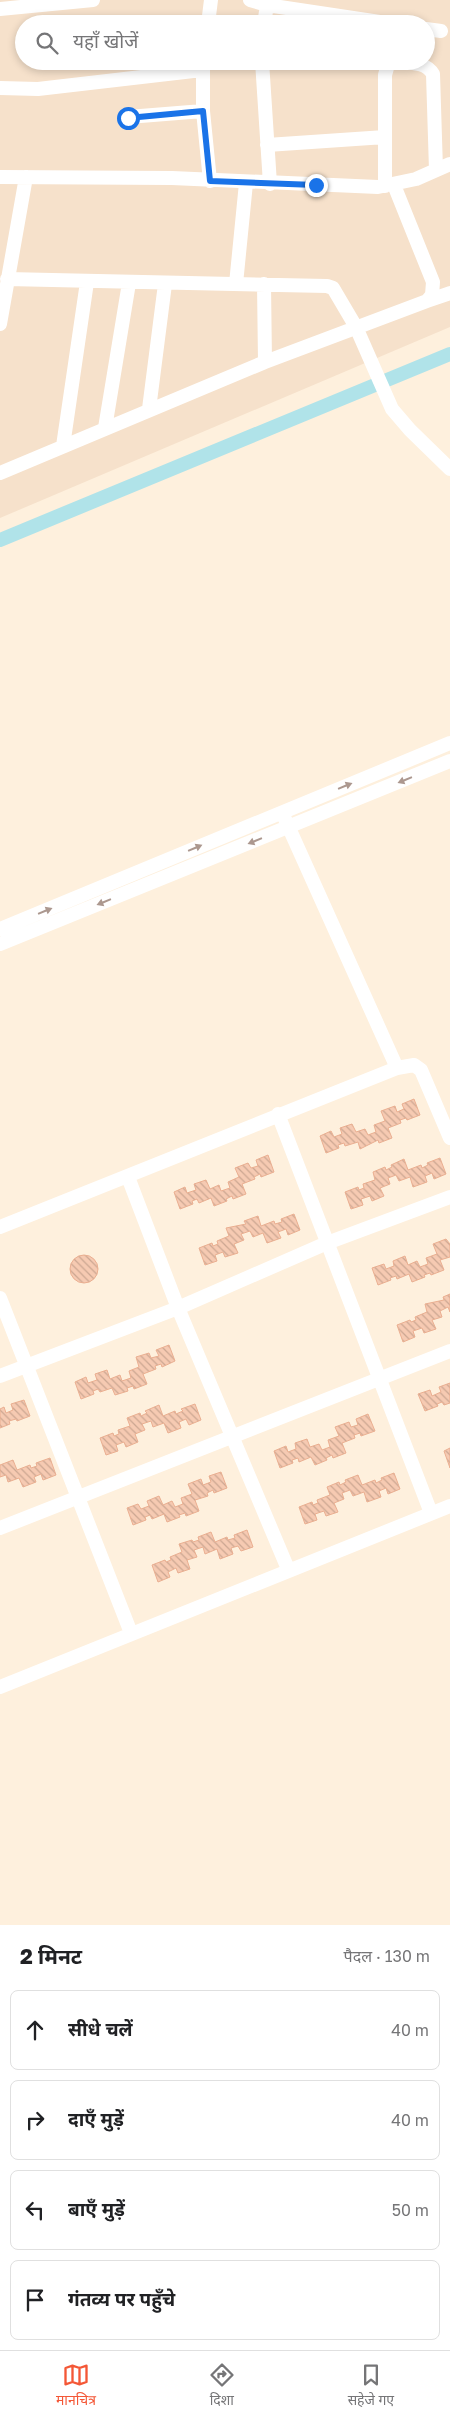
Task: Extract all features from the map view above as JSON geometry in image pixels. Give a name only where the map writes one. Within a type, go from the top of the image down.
[{"type":"street","points":[[0,9],[46,2],[93,0]]},
{"type":"street","points":[[209,15],[211,0]]},
{"type":"street","points":[[250,0],[267,5],[333,15]]},
{"type":"street","points":[[265,15],[267,5]]},
{"type":"street","points":[[435,30],[441,31]]},
{"type":"street","points":[[0,88],[38,89],[174,70]]},
{"type":"street","points":[[203,70],[203,111],[210,181]]},
{"type":"street","points":[[263,70],[270,184]]},
{"type":"street","points":[[386,70],[385,137],[390,185],[433,282],[432,295],[427,300]]},
{"type":"street","points":[[431,70],[433,74],[436,170]]},
{"type":"street","points":[[128,118],[203,111]]},
{"type":"street","points":[[267,145],[385,137]]},
{"type":"street","points":[[0,177],[172,178],[270,184],[390,185],[450,164]]},
{"type":"street","points":[[0,324],[6,279],[26,177]]},
{"type":"street","points":[[236,284],[246,183]]},
{"type":"street","points":[[6,279],[165,284],[264,284],[327,286],[334,288],[356,327],[392,409],[410,430],[450,469]]},
{"type":"street","points":[[63,446],[87,282]]},
{"type":"street","points":[[105,428],[129,283]]},
{"type":"street","points":[[149,409],[165,284]]},
{"type":"street","points":[[264,284],[265,362]]},
{"type":"street","points":[[0,473],[265,362],[450,293]]},
{"type":"street","points":[[0,929],[450,743]]},
{"type":"street","points":[[0,944],[450,761]]},
{"type":"street","points":[[281,812],[397,1068]]},
{"type":"street","points":[[0,1227],[128,1177],[278,1114],[397,1068],[414,1065],[421,1070],[450,1138]]},
{"type":"street","points":[[278,1114],[431,1513]]},
{"type":"street","points":[[128,1177],[178,1308],[231,1438],[288,1569]]},
{"type":"street","points":[[0,1376],[178,1308],[327,1242],[450,1197]]},
{"type":"street","points":[[0,1298],[131,1633]]},
{"type":"street","points":[[0,1528],[77,1496],[231,1438],[379,1377],[450,1351]]},
{"type":"street","points":[[0,1687],[288,1569],[450,1506]]},
{"type":"shaded area","points":[[0,0],[450,0],[450,327],[0,518]]},
{"type":"building","points":[[414,1099],[420,1115],[407,1120],[406,1118],[400,1120],[401,1123],[388,1128],[392,1138],[379,1143],[378,1140],[360,1149],[358,1142],[345,1146],[344,1143],[338,1145],[339,1148],[326,1153],[320,1136],[331,1131],[334,1137],[342,1134],[340,1128],[352,1124],[356,1132],[365,1129],[368,1135],[376,1132],[374,1125],[385,1121],[381,1111],[395,1106],[397,1112],[404,1109],[402,1104]]},
{"type":"building","points":[[268,1155],[274,1172],[261,1177],[260,1174],[254,1177],[255,1179],[242,1184],[246,1194],[233,1199],[232,1196],[226,1199],[227,1201],[214,1206],[211,1198],[199,1203],[197,1199],[192,1201],[193,1204],[180,1209],[174,1192],[185,1187],[187,1193],[196,1190],[194,1184],[206,1180],[210,1189],[219,1185],[221,1191],[230,1188],[228,1182],[239,1177],[235,1168],[248,1163],[251,1168],[258,1166],[256,1160]]},
{"type":"building","points":[[440,1158],[446,1174],[434,1179],[432,1173],[425,1176],[427,1182],[413,1187],[410,1177],[399,1181],[396,1175],[388,1178],[390,1184],[380,1188],[384,1196],[372,1201],[370,1196],[361,1199],[363,1205],[351,1209],[345,1192],[358,1187],[359,1190],[364,1188],[363,1184],[375,1180],[373,1172],[385,1167],[386,1170],[392,1167],[391,1165],[404,1159],[408,1170],[421,1165],[422,1168],[428,1165],[427,1163]]},
{"type":"building","points":[[294,1214],[300,1230],[288,1235],[286,1229],[278,1232],[281,1238],[267,1243],[263,1233],[253,1237],[250,1231],[241,1234],[244,1240],[234,1244],[238,1253],[225,1257],[223,1252],[215,1255],[217,1261],[205,1265],[199,1248],[212,1243],[213,1246],[218,1244],[217,1241],[229,1236],[226,1228],[246,1224],[244,1221],[258,1216],[261,1226],[274,1221],[275,1224],[282,1222],[281,1219]]},
{"type":"building","points":[[446,1239],[450,1244],[450,1257],[440,1260],[444,1270],[431,1275],[430,1273],[424,1275],[425,1277],[412,1282],[409,1274],[397,1279],[396,1276],[378,1285],[372,1268],[384,1264],[386,1269],[394,1266],[393,1261],[405,1256],[408,1265],[417,1261],[420,1267],[428,1264],[426,1258],[437,1254],[433,1244]]},
{"type":"building","points":[[84,1255],[94,1259],[98,1269],[94,1279],[84,1283],[74,1279],[70,1269],[74,1259]]},
{"type":"building","points":[[450,1294],[450,1312],[448,1307],[440,1311],[442,1317],[432,1320],[436,1329],[424,1333],[422,1328],[413,1331],[415,1337],[403,1342],[397,1325],[410,1320],[411,1322],[416,1320],[415,1317],[427,1312],[425,1304],[444,1300],[443,1297]]},
{"type":"building","points":[[169,1345],[175,1361],[162,1367],[161,1364],[155,1366],[156,1369],[143,1374],[147,1384],[134,1389],[133,1386],[127,1388],[128,1391],[115,1395],[112,1388],[100,1392],[98,1389],[93,1391],[94,1394],[81,1399],[75,1382],[86,1377],[88,1383],[97,1380],[95,1374],[107,1370],[110,1379],[120,1375],[122,1381],[131,1378],[129,1371],[139,1367],[136,1357],[149,1353],[151,1358],[159,1356],[156,1350]]},
{"type":"building","points":[[450,1383],[450,1403],[444,1405],[442,1402],[437,1404],[438,1406],[425,1411],[418,1394],[430,1390],[432,1396],[441,1392],[439,1387]]},
{"type":"building","points":[[24,1400],[30,1416],[17,1421],[16,1419],[9,1421],[10,1424],[0,1428],[0,1409],[4,1407],[6,1413],[13,1410],[11,1404]]},
{"type":"building","points":[[195,1404],[201,1420],[189,1425],[186,1419],[179,1422],[181,1428],[168,1433],[164,1423],[153,1427],[151,1421],[142,1424],[145,1430],[135,1434],[138,1442],[126,1447],[124,1442],[116,1445],[118,1451],[106,1455],[100,1438],[113,1433],[114,1436],[119,1434],[118,1430],[130,1426],[127,1418],[140,1413],[141,1416],[147,1413],[145,1411],[159,1405],[163,1416],[175,1411],[176,1414],[183,1411],[181,1409]]},
{"type":"building","points":[[368,1414],[375,1431],[361,1436],[360,1433],[354,1435],[355,1438],[342,1443],[346,1453],[333,1458],[332,1455],[326,1458],[327,1460],[315,1465],[311,1457],[299,1462],[298,1458],[292,1460],[293,1463],[280,1468],[274,1451],[286,1446],[288,1452],[296,1449],[295,1443],[307,1439],[310,1447],[319,1444],[322,1450],[330,1447],[328,1440],[339,1436],[335,1427],[349,1422],[351,1427],[358,1425],[356,1419]]},
{"type":"building","points":[[450,1448],[450,1468],[444,1451]]},
{"type":"building","points":[[50,1458],[56,1475],[43,1480],[41,1474],[34,1477],[36,1482],[23,1487],[19,1478],[8,1482],[6,1475],[0,1477],[0,1465],[13,1460],[17,1470],[30,1465],[31,1468],[37,1466],[36,1463]]},
{"type":"building","points":[[221,1472],[227,1488],[214,1493],[213,1490],[207,1493],[208,1496],[195,1500],[199,1511],[186,1516],[185,1513],[179,1515],[180,1517],[167,1522],[164,1514],[152,1519],[150,1515],[145,1517],[146,1520],[133,1525],[127,1508],[138,1504],[141,1509],[149,1506],[147,1501],[159,1496],[163,1505],[172,1501],[175,1507],[183,1504],[181,1498],[192,1494],[188,1484],[201,1479],[203,1485],[211,1482],[209,1476]]},
{"type":"building","points":[[394,1473],[400,1489],[388,1494],[386,1488],[379,1491],[381,1497],[367,1502],[364,1492],[353,1496],[350,1490],[342,1493],[344,1499],[334,1503],[338,1512],[326,1516],[324,1511],[315,1514],[317,1520],[305,1524],[299,1507],[312,1502],[313,1505],[318,1503],[317,1500],[330,1495],[327,1487],[339,1482],[340,1485],[346,1482],[345,1480],[358,1475],[362,1485],[375,1480],[376,1483],[382,1480],[381,1478]]},
{"type":"building","points":[[247,1530],[253,1547],[241,1551],[238,1546],[231,1548],[233,1554],[220,1559],[217,1549],[205,1554],[203,1547],[194,1550],[197,1557],[187,1560],[190,1569],[178,1573],[176,1568],[168,1572],[170,1577],[158,1582],[152,1565],[165,1560],[166,1562],[171,1560],[170,1557],[182,1552],[179,1544],[199,1540],[198,1537],[211,1532],[215,1542],[227,1537],[228,1540],[235,1538],[234,1535]]},
{"type":"waterway","points":[[0,540],[450,354]]},
{"type":"route","points":[[128,118],[203,111],[210,181],[316,185]]}]
